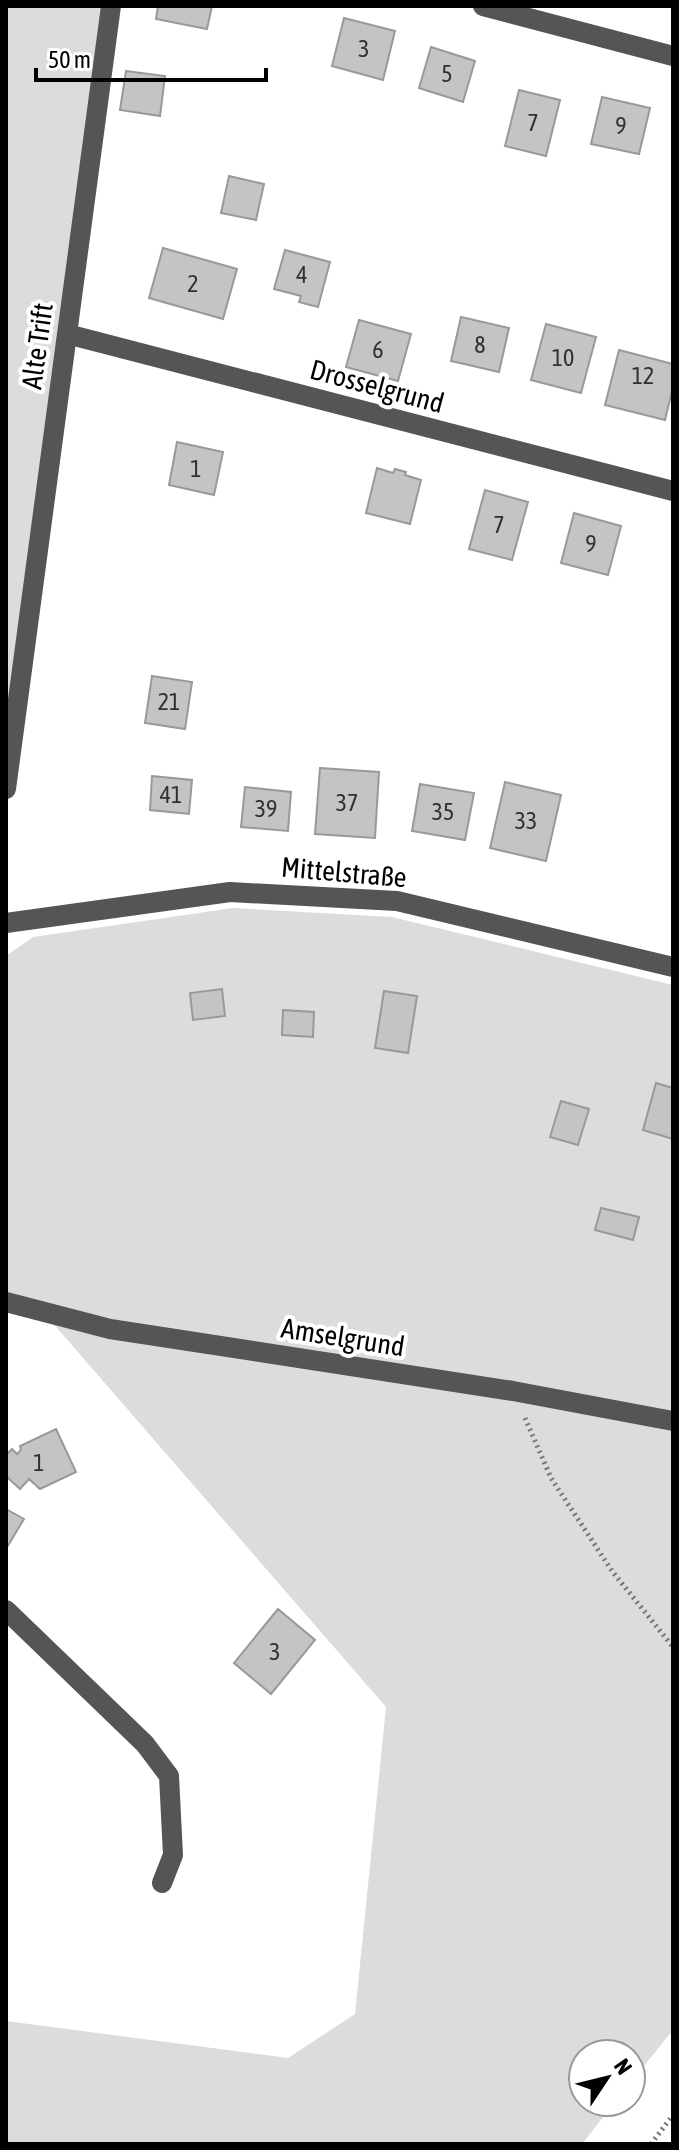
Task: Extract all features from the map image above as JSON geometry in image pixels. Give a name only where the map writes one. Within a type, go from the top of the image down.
[{"type":"street","name":"Alte Trift","points":[[6,789],[111,6]]},
{"type":"street","points":[[483,6],[673,56]]},
{"type":"street","name":"Drosselgrund","points":[[67,334],[673,491]]},
{"type":"street","name":"Mittelstraße","points":[[6,923],[230,892],[397,901],[673,967]]},
{"type":"street","name":"Amselgrund","points":[[6,1302],[110,1329],[513,1391],[673,1421]]},
{"type":"street","points":[[6,1610],[145,1744],[169,1776],[173,1855],[162,1883]]},
{"type":"path","points":[[513,1391],[551,1478],[612,1571],[673,1647]]},
{"type":"path","points":[[651,2144],[673,2115]]},
{"type":"shaded area","points":[[6,6],[110,6],[6,727]]},
{"type":"shaded area","points":[[233,908],[392,917],[673,985],[673,2030],[647,2062],[647,2038],[567,2038],[567,2118],[602,2118],[582,2144],[6,2144],[6,2021],[288,2058],[355,2014],[386,1707],[44,1313],[6,1306],[6,956],[33,937]]},
{"type":"building","points":[[158,6],[212,6],[207,29],[156,19]]},
{"type":"building","points":[[344,18],[395,31],[383,80],[332,66]]},
{"type":"building","points":[[431,47],[475,61],[463,102],[419,88]]},
{"type":"building","points":[[126,71],[165,76],[160,116],[120,110]]},
{"type":"building","points":[[519,90],[560,100],[546,156],[505,146]]},
{"type":"building","points":[[602,97],[650,108],[639,154],[591,144]]},
{"type":"building","points":[[229,176],[264,184],[256,220],[221,213]]},
{"type":"building","points":[[163,248],[237,269],[223,319],[149,298]]},
{"type":"building","points":[[285,250],[330,262],[318,307],[299,302],[301,296],[274,289]]},
{"type":"building","points":[[461,317],[509,328],[499,372],[451,361]]},
{"type":"building","points":[[359,320],[411,334],[398,381],[346,367]]},
{"type":"building","points":[[546,324],[596,337],[581,393],[531,380]]},
{"type":"building","points":[[619,350],[673,364],[673,387],[665,420],[605,405]]},
{"type":"building","points":[[177,442],[223,452],[214,495],[169,485]]},
{"type":"building","points":[[377,468],[393,473],[395,469],[406,472],[405,475],[421,480],[410,524],[366,513]]},
{"type":"building","points":[[485,490],[528,502],[512,560],[469,549]]},
{"type":"building","points":[[574,513],[621,526],[608,575],[561,563]]},
{"type":"building","points":[[152,676],[192,682],[185,729],[145,723]]},
{"type":"building","points":[[320,768],[379,772],[375,838],[315,834]]},
{"type":"building","points":[[152,776],[192,780],[189,814],[150,810]]},
{"type":"building","points":[[505,782],[561,795],[546,861],[490,848]]},
{"type":"building","points":[[420,784],[474,793],[465,840],[412,831]]},
{"type":"building","points":[[245,787],[291,792],[288,831],[241,827]]},
{"type":"building","points":[[222,989],[225,1016],[193,1020],[190,993]]},
{"type":"building","points":[[384,991],[417,996],[408,1053],[375,1048]]},
{"type":"building","points":[[283,1010],[314,1012],[313,1037],[282,1035]]},
{"type":"building","points":[[656,1083],[673,1088],[673,1139],[643,1130]]},
{"type":"building","points":[[561,1101],[589,1109],[578,1145],[550,1137]]},
{"type":"building","points":[[601,1208],[639,1217],[633,1240],[595,1230]]},
{"type":"building","points":[[56,1429],[76,1472],[40,1489],[29,1479],[20,1489],[6,1476],[6,1455],[12,1449],[17,1454],[20,1446]]},
{"type":"building","points":[[6,1509],[24,1519],[6,1549]]},
{"type":"building","points":[[278,1609],[315,1640],[271,1694],[234,1663]]}]
